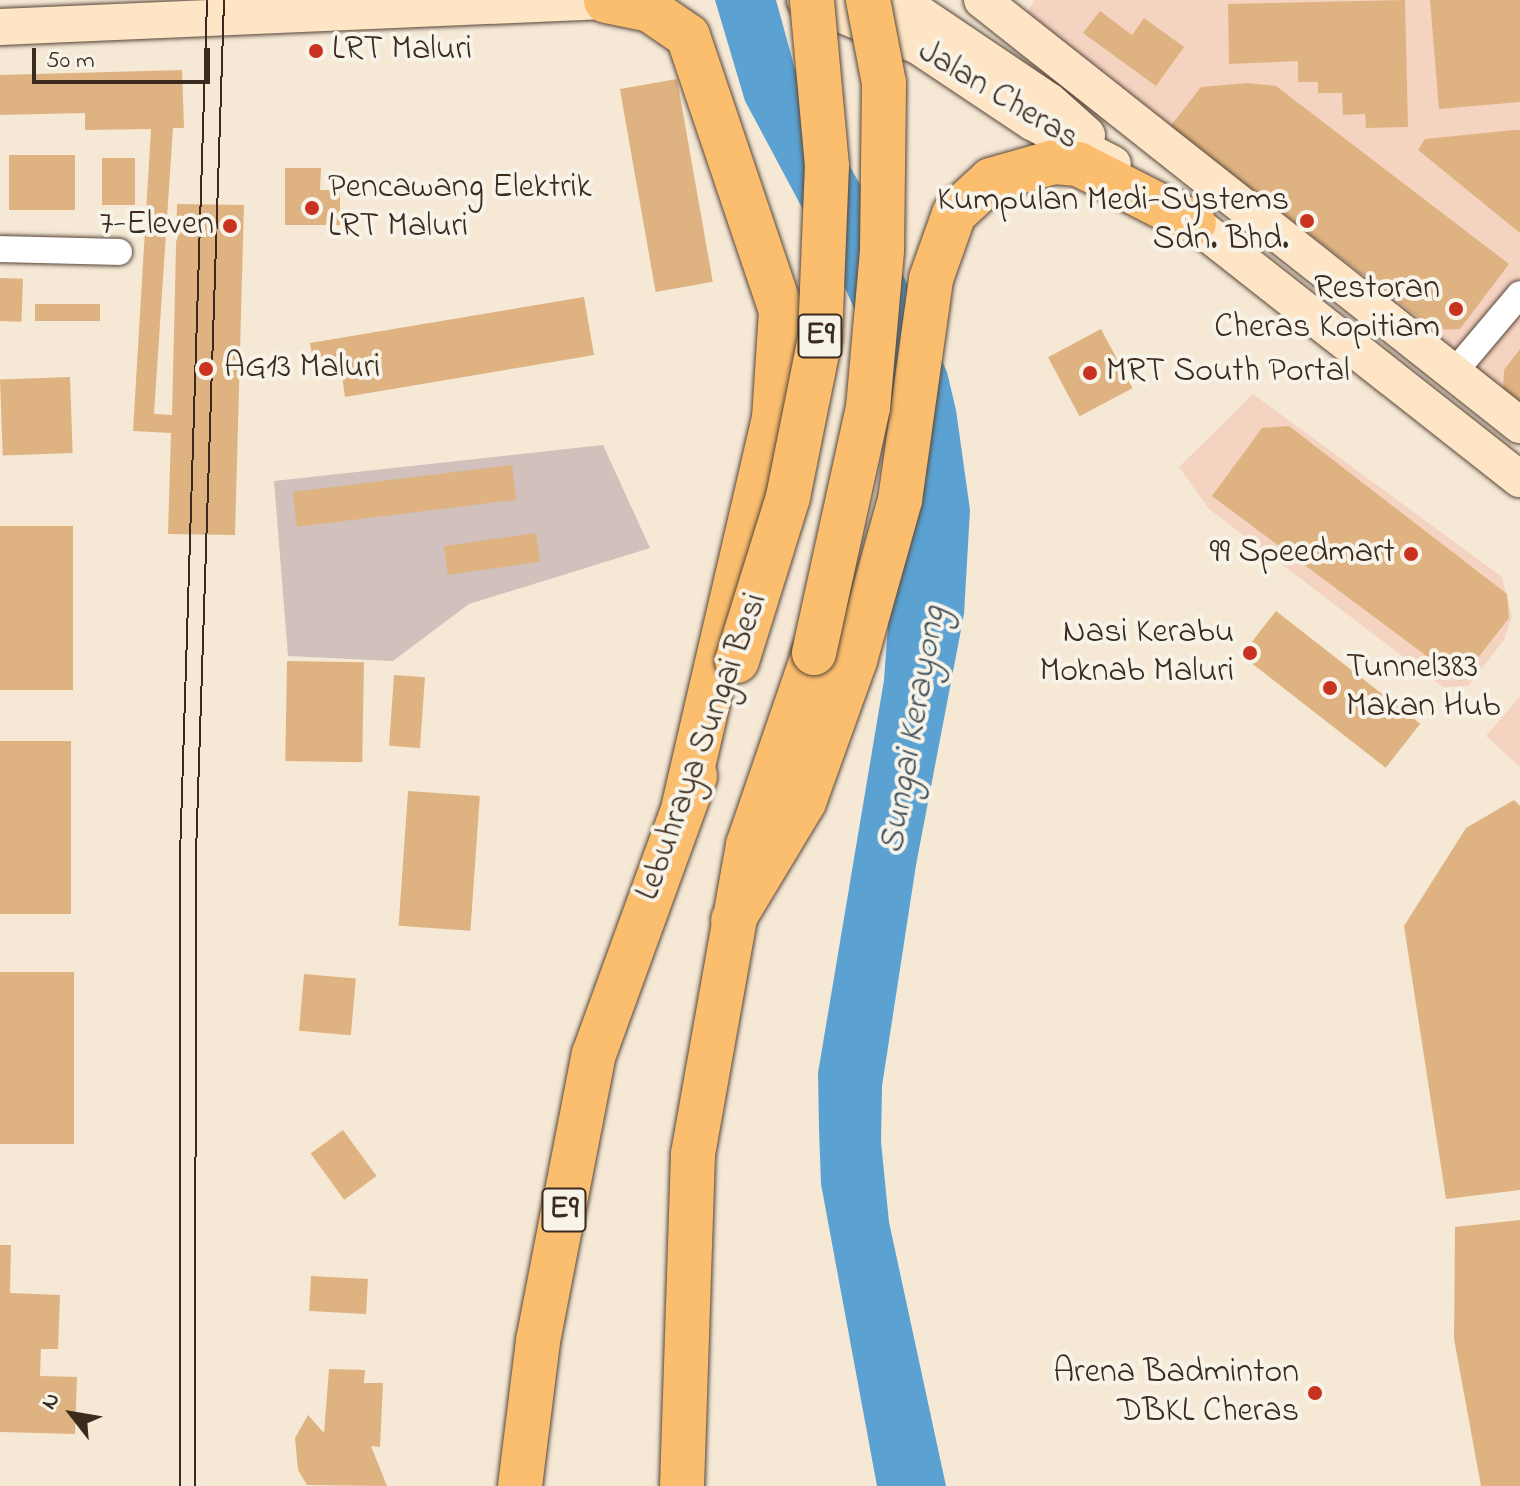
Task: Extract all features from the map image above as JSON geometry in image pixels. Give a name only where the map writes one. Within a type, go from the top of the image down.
[{"type":"highway","name":"Lebuhraya Sungai Besi","points":[[520,1486],[538,1341],[594,1054],[737,661],[788,497],[820,339],[827,166],[812,0]]},
{"type":"highway","points":[[617,1],[650,10],[688,36],[781,311],[774,418],[684,804]]},
{"type":"highway","name":"Lebuhraya Sungai Besi","points":[[682,1486],[693,1154],[733,920],[748,845],[835,656],[846,535],[874,344],[884,83],[875,7]]},
{"type":"highway","points":[[835,656],[900,500],[941,235],[969,193],[1011,171],[1054,162],[1078,164],[1194,223]]},
{"type":"main road","name":"Jalan Cheras","points":[[805,0],[875,7],[1127,171],[1520,479]]},
{"type":"main road","points":[[899,0],[1049,101],[1127,171]]},
{"type":"main road","points":[[0,27],[617,1]]},
{"type":"main road","name":"Jalan Cheras","points":[[996,6],[1456,370],[1520,425]]},
{"type":"street","points":[[0,249],[119,252]]},
{"type":"street","points":[[1456,370],[1520,294]]},
{"type":"shaded area","points":[[1035,0],[1520,0],[1520,407],[1024,16]]},
{"type":"shaded area","points":[[1253,394],[1502,577],[1512,617],[1504,640],[1468,686],[1443,687],[1209,509],[1179,467]]},
{"type":"shaded area","points":[[603,445],[650,548],[469,604],[393,661],[288,656],[274,481]]},
{"type":"shaded area","points":[[1520,696],[1520,767],[1486,736]]},
{"type":"water","name":"Sungai Kerayong","points":[[715,0],[776,0],[795,69],[870,202],[947,372],[956,410],[970,510],[964,614],[916,865],[882,1086],[881,1142],[889,1222],[946,1486],[877,1486],[821,1184],[818,1073],[884,680],[903,422],[846,290],[745,101]]},
{"type":"building","points":[[1405,0],[1408,127],[1366,128],[1365,114],[1343,115],[1342,93],[1318,93],[1318,82],[1298,82],[1298,61],[1229,64],[1228,4]]},
{"type":"building","points":[[1430,0],[1520,0],[1520,102],[1439,109]]},
{"type":"building","points":[[1100,11],[1132,35],[1144,18],[1184,47],[1156,86],[1083,33]]},
{"type":"building","points":[[182,70],[184,128],[173,128],[154,414],[172,415],[177,204],[244,205],[235,535],[168,534],[171,433],[133,431],[151,129],[85,130],[85,113],[0,115],[0,75]]},
{"type":"building","points":[[677,79],[713,282],[656,292],[620,89]]},
{"type":"building","points":[[1247,83],[1276,86],[1509,264],[1460,329],[1435,330],[1170,127],[1201,87]]},
{"type":"building","points":[[1520,130],[1520,233],[1418,150],[1425,139]]},
{"type":"building","points":[[9,155],[75,155],[75,210],[9,210]]},
{"type":"building","points":[[102,158],[135,158],[135,205],[102,205]]},
{"type":"building","name":"Pencawang Elektrik LRT Maluri","points":[[285,168],[321,168],[320,190],[340,190],[340,225],[285,225]]},
{"type":"building","points":[[0,278],[23,279],[21,322],[0,321]]},
{"type":"building","points":[[584,297],[594,355],[345,397],[341,368],[315,372],[310,343]]},
{"type":"building","points":[[35,304],[100,304],[100,321],[35,321]]},
{"type":"building","name":"MRT South Portal","points":[[1101,329],[1132,388],[1079,416],[1048,357]]},
{"type":"building","points":[[1520,349],[1520,408],[1503,394],[1504,370]]},
{"type":"building","points":[[70,377],[73,453],[3,455],[0,379]]},
{"type":"building","points":[[1289,426],[1507,594],[1509,618],[1460,681],[1212,496],[1262,428]]},
{"type":"building","points":[[512,465],[516,500],[297,527],[293,492]]},
{"type":"building","points":[[0,526],[73,526],[73,690],[0,690]]},
{"type":"building","points":[[536,533],[540,562],[448,575],[444,546]]},
{"type":"building","points":[[1276,611],[1420,724],[1386,768],[1242,655]]},
{"type":"building","points":[[287,661],[364,662],[362,762],[285,761]]},
{"type":"building","points":[[394,675],[425,677],[420,748],[389,746]]},
{"type":"building","points":[[0,741],[71,741],[71,914],[0,914]]},
{"type":"building","points":[[408,791],[480,796],[470,931],[399,926]]},
{"type":"building","points":[[1514,800],[1520,806],[1520,1190],[1446,1199],[1404,926],[1466,828]]},
{"type":"building","points":[[0,972],[74,972],[74,1144],[0,1144]]},
{"type":"building","points":[[304,974],[356,979],[351,1035],[299,1031]]},
{"type":"building","points":[[343,1130],[377,1176],[344,1200],[311,1154]]},
{"type":"building","points":[[1520,1220],[1520,1486],[1481,1486],[1454,1339],[1455,1227]]},
{"type":"building","points":[[0,1245],[11,1245],[10,1293],[60,1295],[58,1349],[41,1349],[40,1376],[77,1377],[75,1434],[0,1432]]},
{"type":"building","points":[[311,1276],[368,1279],[366,1314],[309,1311]]},
{"type":"building","points":[[329,1369],[365,1370],[364,1383],[383,1383],[380,1447],[371,1446],[387,1486],[307,1485],[298,1470],[295,1438],[308,1415],[324,1433]]},
{"type":"tram line","points":[[180,1486],[180,856],[207,0]]},
{"type":"tram line","points":[[195,1486],[196,854],[224,0]]},
{"type":"place","name":"LRT Maluri","points":[[316,51]]},
{"type":"place","name":"Pencawang Elektrik LRT Maluri","points":[[312,208]]},
{"type":"place","name":"Kumpulan Medi-Systems Sdn. Bhd.","points":[[1307,221]]},
{"type":"place","name":"7-Eleven","points":[[230,226]]},
{"type":"place","name":"Restoran Cheras Kopitiam","points":[[1456,309]]},
{"type":"place","name":"AG13 Maluri","points":[[206,369]]},
{"type":"place","name":"MRT South Portal","points":[[1090,373]]},
{"type":"place","name":"99 Speedmart","points":[[1411,554]]},
{"type":"place","name":"Nasi Kerabu Moknab Maluri","points":[[1250,653]]},
{"type":"place","name":"Tunnel383 Makan Hub","points":[[1330,688]]},
{"type":"place","name":"Arena Badminton DBKL Cheras","points":[[1315,1393]]}]
